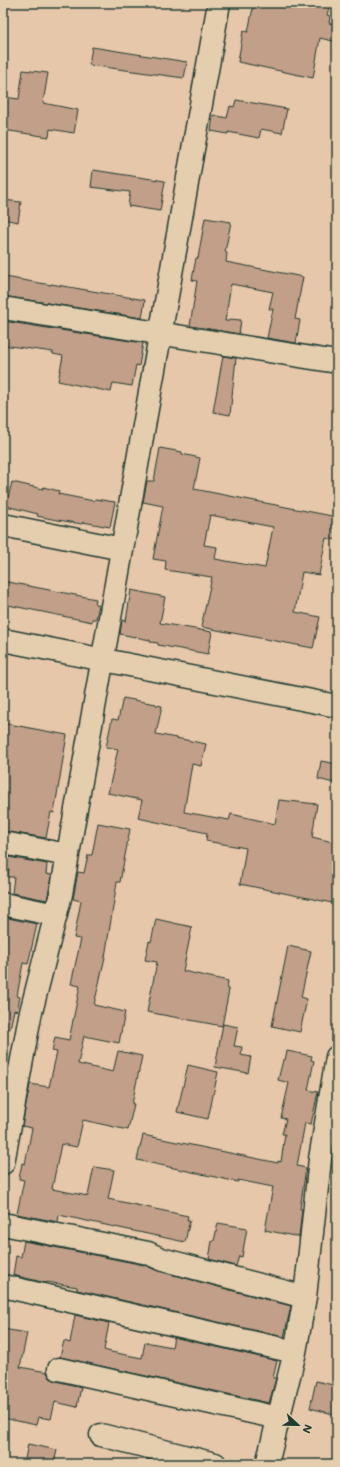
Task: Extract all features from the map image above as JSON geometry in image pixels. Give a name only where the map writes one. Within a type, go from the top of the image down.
[{"type":"street","points":[[3,1163],[12,1068],[30,1016],[56,915],[68,855],[219,3]]},
{"type":"street","points":[[3,308],[337,362]]},
{"type":"street","points":[[3,525],[122,549]]},
{"type":"street","points":[[3,640],[337,706]]},
{"type":"street","points":[[3,843],[68,855]]},
{"type":"street","points":[[3,904],[56,915]]},
{"type":"street","points":[[267,1464],[295,1352],[305,1297],[328,1160],[337,1057]]},
{"type":"street","points":[[3,1224],[148,1253],[161,1259],[305,1297]]},
{"type":"street","points":[[3,1286],[295,1352]]},
{"type":"street","points":[[59,1369],[278,1418]]},
{"type":"street","points":[[101,1435],[215,1464]]},
{"type":"building","points":[[254,3],[330,3],[327,15],[330,16],[329,23],[337,25],[337,42],[320,38],[313,78],[238,62],[243,31],[248,32]]},
{"type":"building","points":[[92,47],[187,62],[184,78],[89,65]]},
{"type":"building","points":[[23,70],[48,73],[43,103],[78,110],[74,133],[50,129],[49,137],[3,130],[3,97],[19,99]]},
{"type":"building","points":[[236,100],[287,109],[282,133],[261,129],[259,138],[228,132],[228,134],[211,131],[213,115],[227,118],[230,106],[234,107]]},
{"type":"building","points":[[93,170],[165,181],[160,211],[128,206],[130,192],[91,187]]},
{"type":"building","points":[[3,200],[21,202],[18,222],[3,219]]},
{"type":"building","points":[[205,218],[231,222],[225,252],[227,253],[226,262],[303,277],[295,319],[300,320],[296,343],[267,338],[273,309],[269,309],[273,292],[231,284],[225,321],[229,321],[229,319],[241,320],[239,334],[190,326],[197,281],[192,280],[196,258],[198,258]]},
{"type":"building","points":[[5,277],[145,300],[142,318],[3,296]]},
{"type":"building","points":[[3,321],[143,343],[139,366],[136,365],[132,386],[113,383],[111,392],[58,381],[63,356],[53,354],[53,352],[3,345]]},
{"type":"building","points":[[223,356],[236,358],[230,415],[213,412]]},
{"type":"building","points":[[160,448],[182,452],[182,454],[200,458],[194,489],[337,517],[337,540],[326,538],[319,575],[302,572],[295,612],[320,617],[313,648],[201,627],[212,577],[165,570],[166,561],[153,559],[163,506],[143,502],[147,481],[154,481]],"holes":[[[210,515],[273,527],[265,568],[215,559],[217,547],[204,545]]]},
{"type":"building","points":[[12,482],[43,489],[43,487],[59,491],[58,494],[94,501],[95,499],[115,502],[110,527],[83,522],[82,524],[37,516],[38,514],[6,506]]},
{"type":"building","points":[[3,581],[96,599],[95,604],[99,605],[96,619],[92,619],[92,622],[3,604]]},
{"type":"building","points":[[131,590],[165,597],[160,623],[212,632],[208,654],[158,645],[158,643],[150,642],[150,640],[120,634],[122,620],[126,621]]},
{"type":"building","points":[[123,698],[162,706],[156,734],[206,744],[201,766],[192,764],[184,812],[229,820],[231,814],[275,824],[279,800],[317,804],[312,837],[337,843],[337,904],[240,884],[246,848],[206,841],[207,833],[138,818],[142,800],[108,793],[118,749],[106,747],[112,719],[118,720]]},
{"type":"building","points":[[3,723],[67,735],[54,813],[51,812],[46,838],[3,831]]},
{"type":"building","points":[[321,761],[337,764],[334,783],[318,779]]},
{"type":"building","points":[[98,823],[130,829],[120,882],[117,882],[105,957],[94,1005],[125,1012],[119,1043],[84,1036],[78,1064],[113,1072],[118,1051],[142,1056],[128,1130],[83,1120],[77,1147],[61,1144],[52,1189],[88,1196],[94,1167],[114,1170],[108,1199],[188,1216],[187,1220],[190,1220],[185,1242],[59,1215],[58,1222],[17,1214],[24,1180],[19,1179],[22,1163],[25,1164],[32,1128],[22,1126],[30,1084],[49,1087],[57,1052],[52,1051],[55,1037],[69,1040],[80,986],[71,984],[81,939],[74,938],[81,901],[73,899],[78,872],[84,873],[88,855],[92,855]]},
{"type":"building","points":[[3,856],[47,864],[46,874],[52,875],[47,900],[12,893],[14,877],[8,877],[9,869],[3,868]]},
{"type":"building","points":[[3,917],[37,924],[28,964],[23,963],[17,996],[20,997],[17,1011],[14,1010],[10,1029],[3,1028]]},
{"type":"building","points":[[156,919],[192,927],[183,971],[228,981],[227,989],[229,990],[222,1026],[147,1012],[157,962],[145,960]]},
{"type":"building","points":[[288,946],[311,951],[301,997],[307,999],[300,1032],[272,1026]]},
{"type":"building","points":[[223,1024],[238,1027],[234,1046],[242,1047],[241,1055],[251,1057],[248,1073],[215,1067]]},
{"type":"building","points":[[287,1051],[312,1056],[311,1060],[314,1061],[308,1090],[318,1092],[311,1124],[305,1123],[297,1166],[306,1168],[300,1209],[302,1209],[299,1237],[265,1230],[273,1187],[238,1180],[238,1182],[137,1160],[143,1135],[278,1163],[278,1161],[281,1162],[285,1134],[282,1134],[286,1119],[281,1118],[289,1083],[278,1080]]},
{"type":"building","points":[[188,1065],[218,1072],[208,1119],[177,1112]]},
{"type":"building","points":[[218,1223],[247,1228],[242,1257],[239,1256],[236,1266],[209,1259],[212,1241],[214,1241]]},
{"type":"building","points":[[24,1241],[144,1265],[158,1271],[291,1306],[284,1337],[77,1290],[77,1287],[46,1283],[13,1275],[16,1256],[21,1257]]},
{"type":"building","points":[[75,1315],[109,1323],[104,1350],[111,1352],[142,1358],[145,1342],[172,1347],[174,1337],[277,1361],[273,1378],[276,1378],[269,1403],[60,1357],[64,1341],[70,1343]]},
{"type":"building","points":[[3,1329],[27,1333],[20,1367],[47,1372],[50,1378],[56,1381],[81,1387],[77,1407],[55,1402],[51,1419],[38,1417],[36,1425],[3,1418]]},
{"type":"building","points":[[316,1381],[337,1386],[337,1415],[310,1408]]},
{"type":"building","points":[[28,1444],[57,1450],[54,1464],[24,1464]]}]
